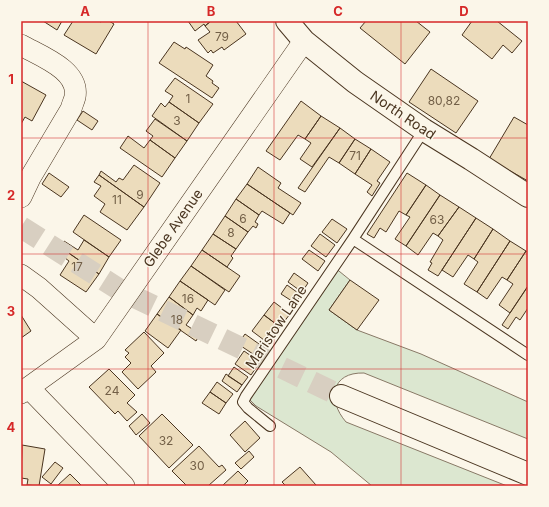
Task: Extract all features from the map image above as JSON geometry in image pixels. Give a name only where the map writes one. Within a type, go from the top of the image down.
[{"type":"main road","name":"North Road","points":[[287,21],[304,41],[355,82],[424,130],[471,158],[528,196]]},
{"type":"main road","points":[[342,396],[528,474]]},
{"type":"street","name":"Glebe Avenue","points":[[25,391],[96,338],[304,41]]},
{"type":"street","points":[[21,45],[63,69],[69,75],[74,85],[75,97],[71,109],[30,178],[21,197]]},
{"type":"street","points":[[21,275],[96,338]]},
{"type":"street","points":[[25,391],[124,486]]},
{"type":"lane","name":"Maristow Lane","points":[[270,426],[243,402],[246,396],[353,239],[424,130]]},
{"type":"lane","points":[[353,239],[528,355]]},
{"type":"green space","points":[[334,267],[350,280],[329,310],[357,330],[421,354],[528,402],[528,439],[364,373],[353,374],[345,377],[339,382],[336,389],[336,405],[346,422],[507,486],[372,486],[331,452],[256,406],[246,396]]},
{"type":"building","points":[[43,21],[62,21],[57,30]]},
{"type":"building","points":[[73,21],[109,21],[114,24],[96,54],[64,35]]},
{"type":"building","points":[[188,21],[211,21],[195,31]]},
{"type":"building","points":[[211,21],[236,21],[246,34],[224,50],[222,47],[213,53],[211,50],[208,53],[198,40],[210,32],[205,26]]},
{"type":"building","points":[[366,21],[416,21],[430,32],[405,64],[360,28]]},
{"type":"building","points":[[472,21],[497,21],[522,41],[512,53],[503,45],[492,59],[462,35]]},
{"type":"building","points":[[174,42],[185,49],[186,47],[213,65],[206,76],[219,88],[212,98],[159,63]]},
{"type":"building","points":[[431,69],[478,101],[456,133],[409,102]]},
{"type":"building","points":[[175,78],[213,104],[199,123],[169,102],[173,96],[165,91]]},
{"type":"building","points":[[21,81],[46,95],[32,121],[25,117],[21,124]]},
{"type":"building","points":[[301,101],[321,116],[305,139],[298,135],[280,160],[266,151]]},
{"type":"building","points":[[169,102],[199,123],[187,141],[152,116],[161,103],[165,107]]},
{"type":"building","points":[[83,111],[98,121],[92,130],[77,120]]},
{"type":"building","points":[[321,116],[340,128],[312,167],[300,159],[311,143],[305,139]]},
{"type":"building","points":[[514,117],[528,125],[528,181],[489,159]]},
{"type":"building","points":[[155,119],[187,141],[175,158],[150,140],[153,136],[146,131]]},
{"type":"building","points":[[340,128],[355,139],[339,163],[329,157],[305,192],[298,188]]},
{"type":"building","points":[[128,136],[144,148],[150,140],[175,158],[162,177],[120,148]]},
{"type":"building","points":[[355,139],[371,149],[355,174],[339,163]]},
{"type":"building","points":[[371,149],[390,162],[377,181],[380,183],[372,196],[367,192],[372,185],[355,174]]},
{"type":"building","points":[[134,165],[160,183],[144,207],[99,175],[101,171],[116,182],[119,178],[123,180]]},
{"type":"building","points":[[258,167],[281,183],[278,188],[301,203],[293,215],[247,184]]},
{"type":"building","points":[[49,173],[69,187],[61,197],[42,184]]},
{"type":"building","points":[[407,173],[426,185],[406,215],[399,211],[386,232],[380,228],[374,238],[367,234]]},
{"type":"building","points":[[99,175],[144,207],[127,230],[100,212],[105,204],[94,196],[101,186],[94,182]]},
{"type":"building","points":[[247,184],[290,213],[283,224],[262,211],[259,215],[236,199]]},
{"type":"building","points":[[426,185],[440,195],[406,246],[395,239],[410,217],[406,215]]},
{"type":"building","points":[[440,195],[459,207],[438,236],[433,233],[418,255],[406,246]]},
{"type":"building","points":[[236,199],[259,215],[255,222],[258,224],[256,228],[253,226],[248,232],[225,216]]},
{"type":"building","points":[[459,207],[476,218],[438,276],[428,270],[432,263],[430,262],[443,240],[438,236]]},
{"type":"building","points":[[84,215],[121,240],[109,257],[73,232]]},
{"type":"building","points":[[225,216],[248,232],[236,249],[213,234]]},
{"type":"building","points":[[476,218],[493,229],[474,259],[468,255],[453,277],[442,270]]},
{"type":"building","points":[[332,219],[347,229],[337,243],[322,232]]},
{"type":"building","points":[[493,229],[510,241],[477,292],[464,284],[478,262],[474,259]]},
{"type":"building","points":[[213,234],[236,249],[231,256],[233,258],[227,267],[202,250]]},
{"type":"building","points":[[320,234],[335,245],[326,257],[311,246]]},
{"type":"building","points":[[84,240],[109,257],[99,274],[60,247],[64,241],[78,250]]},
{"type":"building","points":[[510,241],[526,251],[507,280],[502,277],[487,299],[477,292]]},
{"type":"building","points":[[60,247],[99,274],[86,292],[60,275],[69,261],[57,252]]},
{"type":"building","points":[[202,250],[240,276],[229,292],[191,266]]},
{"type":"building","points":[[309,250],[325,261],[318,271],[302,259]]},
{"type":"building","points":[[526,251],[528,252],[528,286],[510,313],[499,305],[513,284],[507,280]]},
{"type":"building","points":[[191,266],[225,290],[215,305],[180,281]]},
{"type":"building","points":[[294,273],[308,283],[302,292],[288,282]]},
{"type":"building","points":[[350,280],[379,300],[357,330],[329,310]]},
{"type":"building","points":[[180,281],[208,300],[201,311],[197,308],[193,315],[169,297]]},
{"type":"building","points":[[287,285],[301,295],[295,303],[281,294]]},
{"type":"building","points":[[528,286],[528,308],[520,320],[516,317],[508,329],[502,325]]},
{"type":"building","points":[[169,297],[193,315],[186,325],[200,334],[196,341],[157,314]]},
{"type":"building","points":[[274,302],[290,314],[280,327],[264,315]]},
{"type":"building","points":[[157,314],[181,330],[168,348],[145,331]]},
{"type":"building","points":[[21,315],[31,331],[21,338]]},
{"type":"building","points":[[264,315],[280,327],[268,343],[252,331]]},
{"type":"building","points":[[144,332],[164,353],[151,366],[156,372],[138,389],[122,372],[131,363],[125,357],[129,353],[125,350]]},
{"type":"building","points":[[245,334],[266,349],[259,358],[238,344]]},
{"type":"building","points":[[244,351],[260,362],[251,375],[235,364]]},
{"type":"building","points":[[234,367],[248,377],[242,385],[228,376]]},
{"type":"building","points":[[109,369],[135,395],[127,403],[137,412],[127,421],[118,411],[115,414],[89,387]]},
{"type":"building","points":[[226,374],[242,385],[237,392],[222,381]]},
{"type":"building","points":[[217,382],[233,394],[226,403],[210,392]]},
{"type":"building","points":[[210,392],[226,403],[219,414],[202,403]]},
{"type":"building","points":[[142,414],[150,423],[136,435],[129,426]]},
{"type":"building","points":[[162,414],[193,445],[169,468],[139,436]]},
{"type":"building","points":[[245,421],[260,438],[245,452],[230,435]]},
{"type":"building","points":[[22,445],[45,449],[39,486],[27,485],[28,479],[21,478]]},
{"type":"building","points":[[199,446],[219,467],[222,465],[226,470],[208,486],[187,486],[172,471]]},
{"type":"building","points":[[249,451],[254,457],[241,469],[235,463]]},
{"type":"building","points":[[55,462],[63,468],[51,484],[42,477]]},
{"type":"building","points":[[300,467],[316,485],[315,486],[286,486],[282,482]]},
{"type":"building","points":[[238,471],[248,481],[243,486],[222,486]]},
{"type":"building","points":[[70,474],[82,486],[57,486]]},
{"type":"tunnel","points":[[21,227],[120,290],[341,396]]}]
